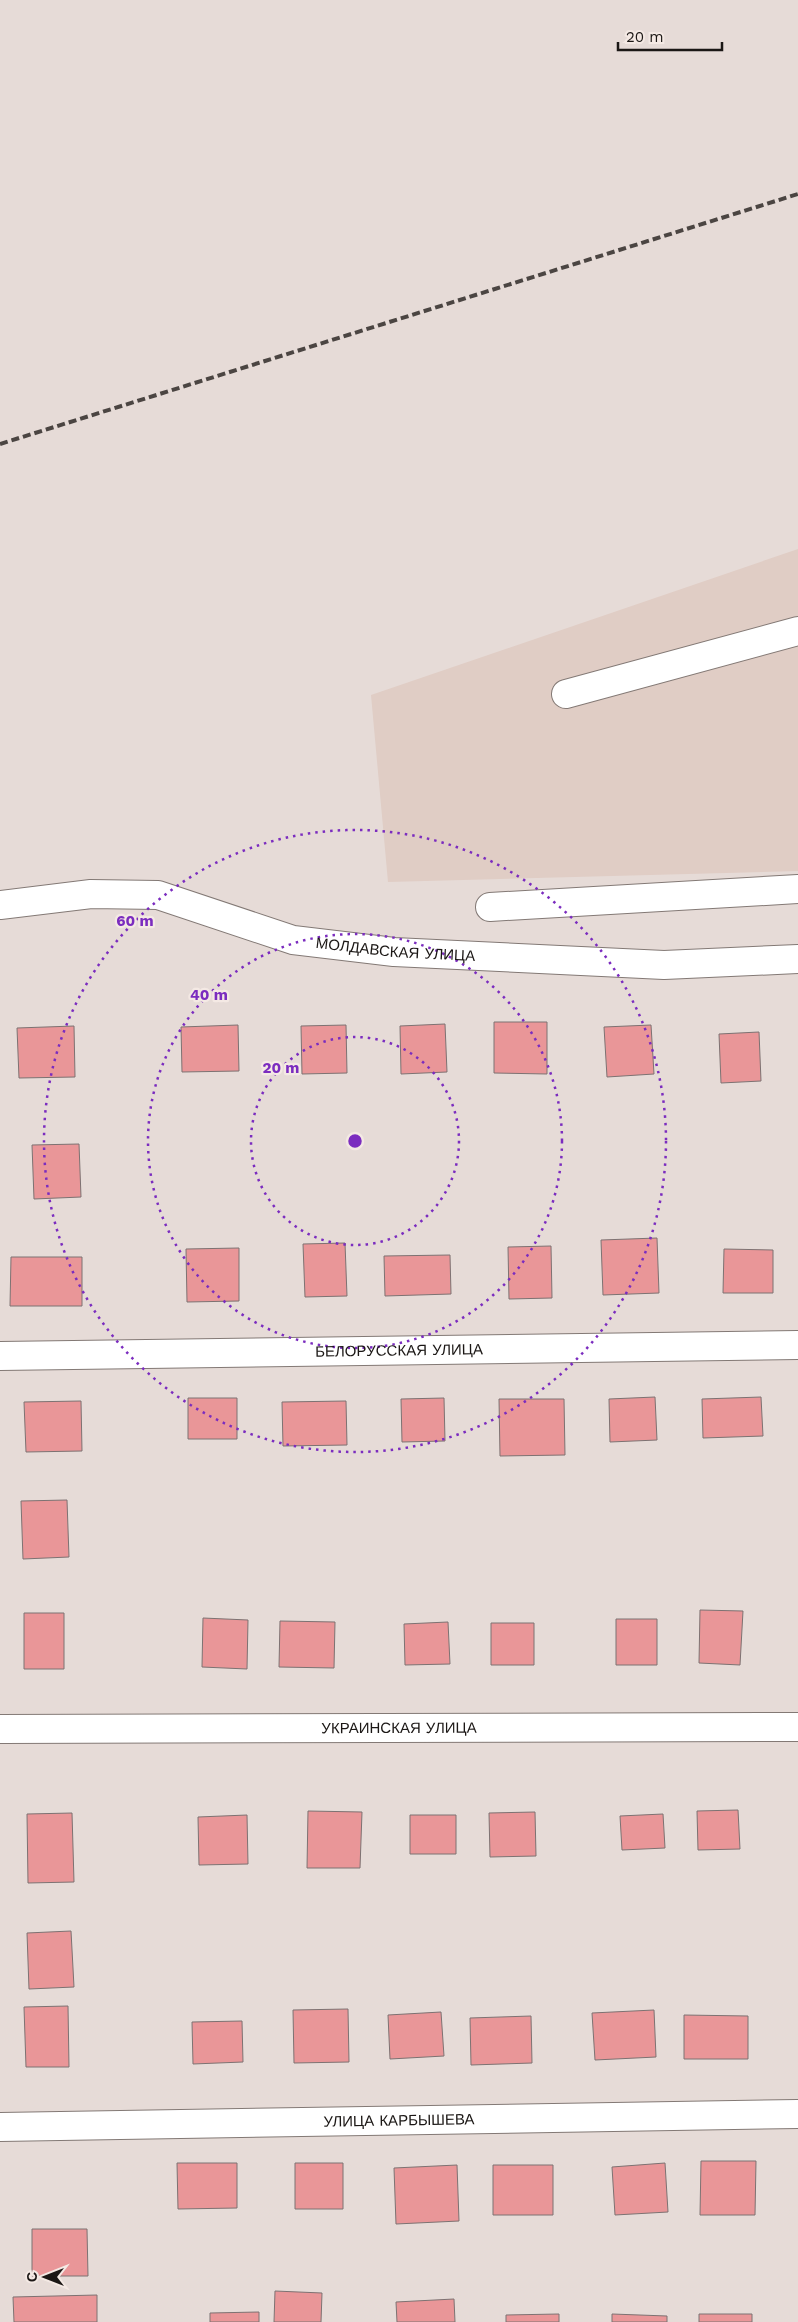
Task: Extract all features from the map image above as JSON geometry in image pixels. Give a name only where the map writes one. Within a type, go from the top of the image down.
[{"type":"street","points":[[566,694],[798,630]]},
{"type":"street","points":[[490,907],[798,890]]},
{"type":"street","name":"МОЛДАВСКАЯ УЛИЦА","points":[[0,905],[91,894],[158,896],[293,940],[394,952],[664,966],[798,959]]},
{"type":"street","name":"БЕЛОРУССКАЯ УЛИЦА","points":[[0,1356],[798,1345]]},
{"type":"street","name":"УКРАИНСКАЯ УЛИЦА","points":[[0,1729],[798,1727]]},
{"type":"street","name":"УЛИЦА КАРБЫШЕВА","points":[[0,2127],[798,2114]]},
{"type":"shaded area","points":[[798,549],[798,871],[388,882],[371,695]]},
{"type":"building","points":[[494,1022],[547,1022],[547,1074],[494,1073]]},
{"type":"building","points":[[445,1024],[447,1072],[401,1074],[400,1026]]},
{"type":"building","points":[[238,1025],[239,1071],[182,1072],[181,1027]]},
{"type":"building","points":[[346,1025],[347,1073],[302,1074],[301,1026]]},
{"type":"building","points":[[651,1025],[654,1074],[607,1077],[604,1027]]},
{"type":"building","points":[[74,1026],[75,1077],[19,1078],[17,1028]]},
{"type":"building","points":[[759,1032],[761,1081],[721,1083],[719,1034]]},
{"type":"building","points":[[79,1144],[81,1197],[34,1199],[32,1145]]},
{"type":"building","points":[[657,1238],[659,1293],[603,1295],[601,1240]]},
{"type":"building","points":[[345,1243],[347,1296],[305,1297],[303,1244]]},
{"type":"building","points":[[551,1246],[552,1298],[509,1299],[508,1247]]},
{"type":"building","points":[[239,1248],[239,1301],[187,1302],[186,1249]]},
{"type":"building","points":[[724,1249],[773,1250],[773,1293],[723,1293]]},
{"type":"building","points":[[450,1255],[451,1294],[385,1296],[384,1256]]},
{"type":"building","points":[[11,1257],[82,1257],[82,1306],[10,1306]]},
{"type":"building","points":[[655,1397],[657,1440],[610,1442],[609,1399]]},
{"type":"building","points":[[761,1397],[763,1436],[703,1438],[702,1399]]},
{"type":"building","points":[[188,1398],[237,1398],[237,1439],[188,1439]]},
{"type":"building","points":[[444,1398],[445,1441],[402,1442],[401,1399]]},
{"type":"building","points":[[499,1399],[564,1399],[565,1455],[500,1456]]},
{"type":"building","points":[[81,1401],[82,1451],[26,1452],[24,1402]]},
{"type":"building","points":[[346,1401],[347,1445],[283,1446],[282,1402]]},
{"type":"building","points":[[67,1500],[69,1557],[23,1559],[21,1501]]},
{"type":"building","points":[[700,1610],[743,1611],[740,1665],[699,1663]]},
{"type":"building","points":[[24,1613],[64,1613],[64,1669],[24,1669]]},
{"type":"building","points":[[203,1618],[248,1620],[247,1669],[202,1667]]},
{"type":"building","points":[[616,1619],[657,1619],[657,1665],[616,1665]]},
{"type":"building","points":[[280,1621],[335,1622],[334,1668],[279,1667]]},
{"type":"building","points":[[448,1622],[450,1664],[405,1665],[404,1624]]},
{"type":"building","points":[[491,1623],[534,1623],[534,1665],[491,1665]]},
{"type":"building","points":[[738,1810],[740,1849],[698,1850],[697,1811]]},
{"type":"building","points":[[308,1811],[362,1812],[360,1868],[307,1868]]},
{"type":"building","points":[[535,1812],[536,1856],[490,1857],[489,1813]]},
{"type":"building","points":[[72,1813],[74,1882],[28,1883],[27,1814]]},
{"type":"building","points":[[663,1814],[665,1848],[622,1850],[620,1816]]},
{"type":"building","points":[[247,1815],[248,1864],[199,1865],[198,1817]]},
{"type":"building","points":[[410,1815],[456,1815],[456,1854],[410,1854]]},
{"type":"building","points":[[71,1931],[74,1987],[29,1989],[27,1933]]},
{"type":"building","points":[[68,2006],[69,2067],[26,2067],[24,2007]]},
{"type":"building","points":[[348,2009],[349,2062],[294,2063],[293,2010]]},
{"type":"building","points":[[654,2010],[656,2057],[595,2060],[592,2013]]},
{"type":"building","points":[[441,2012],[444,2056],[390,2059],[388,2015]]},
{"type":"building","points":[[684,2015],[748,2016],[748,2059],[684,2059]]},
{"type":"building","points":[[531,2016],[532,2063],[471,2065],[470,2018]]},
{"type":"building","points":[[242,2021],[243,2062],[193,2064],[192,2022]]},
{"type":"building","points":[[701,2161],[756,2161],[755,2215],[700,2215]]},
{"type":"building","points":[[177,2163],[237,2163],[237,2208],[178,2209]]},
{"type":"building","points":[[295,2163],[343,2163],[343,2209],[295,2209]]},
{"type":"building","points":[[665,2163],[668,2212],[615,2215],[612,2167]]},
{"type":"building","points":[[457,2165],[459,2221],[396,2224],[394,2168]]},
{"type":"building","points":[[493,2165],[553,2165],[553,2215],[493,2215]]},
{"type":"building","points":[[32,2229],[87,2229],[88,2276],[32,2276]]},
{"type":"building","points":[[275,2291],[322,2293],[321,2322],[274,2322]]},
{"type":"building","points":[[97,2295],[97,2322],[14,2322],[13,2297]]},
{"type":"building","points":[[454,2299],[455,2322],[397,2322],[396,2302]]},
{"type":"building","points":[[259,2312],[259,2322],[210,2322],[210,2313]]},
{"type":"building","points":[[559,2314],[559,2322],[506,2322],[506,2315]]},
{"type":"building","points":[[612,2314],[667,2316],[667,2322],[612,2322]]},
{"type":"building","points":[[699,2314],[752,2314],[752,2322],[699,2322]]},
{"type":"railway","points":[[0,444],[798,194]]}]
